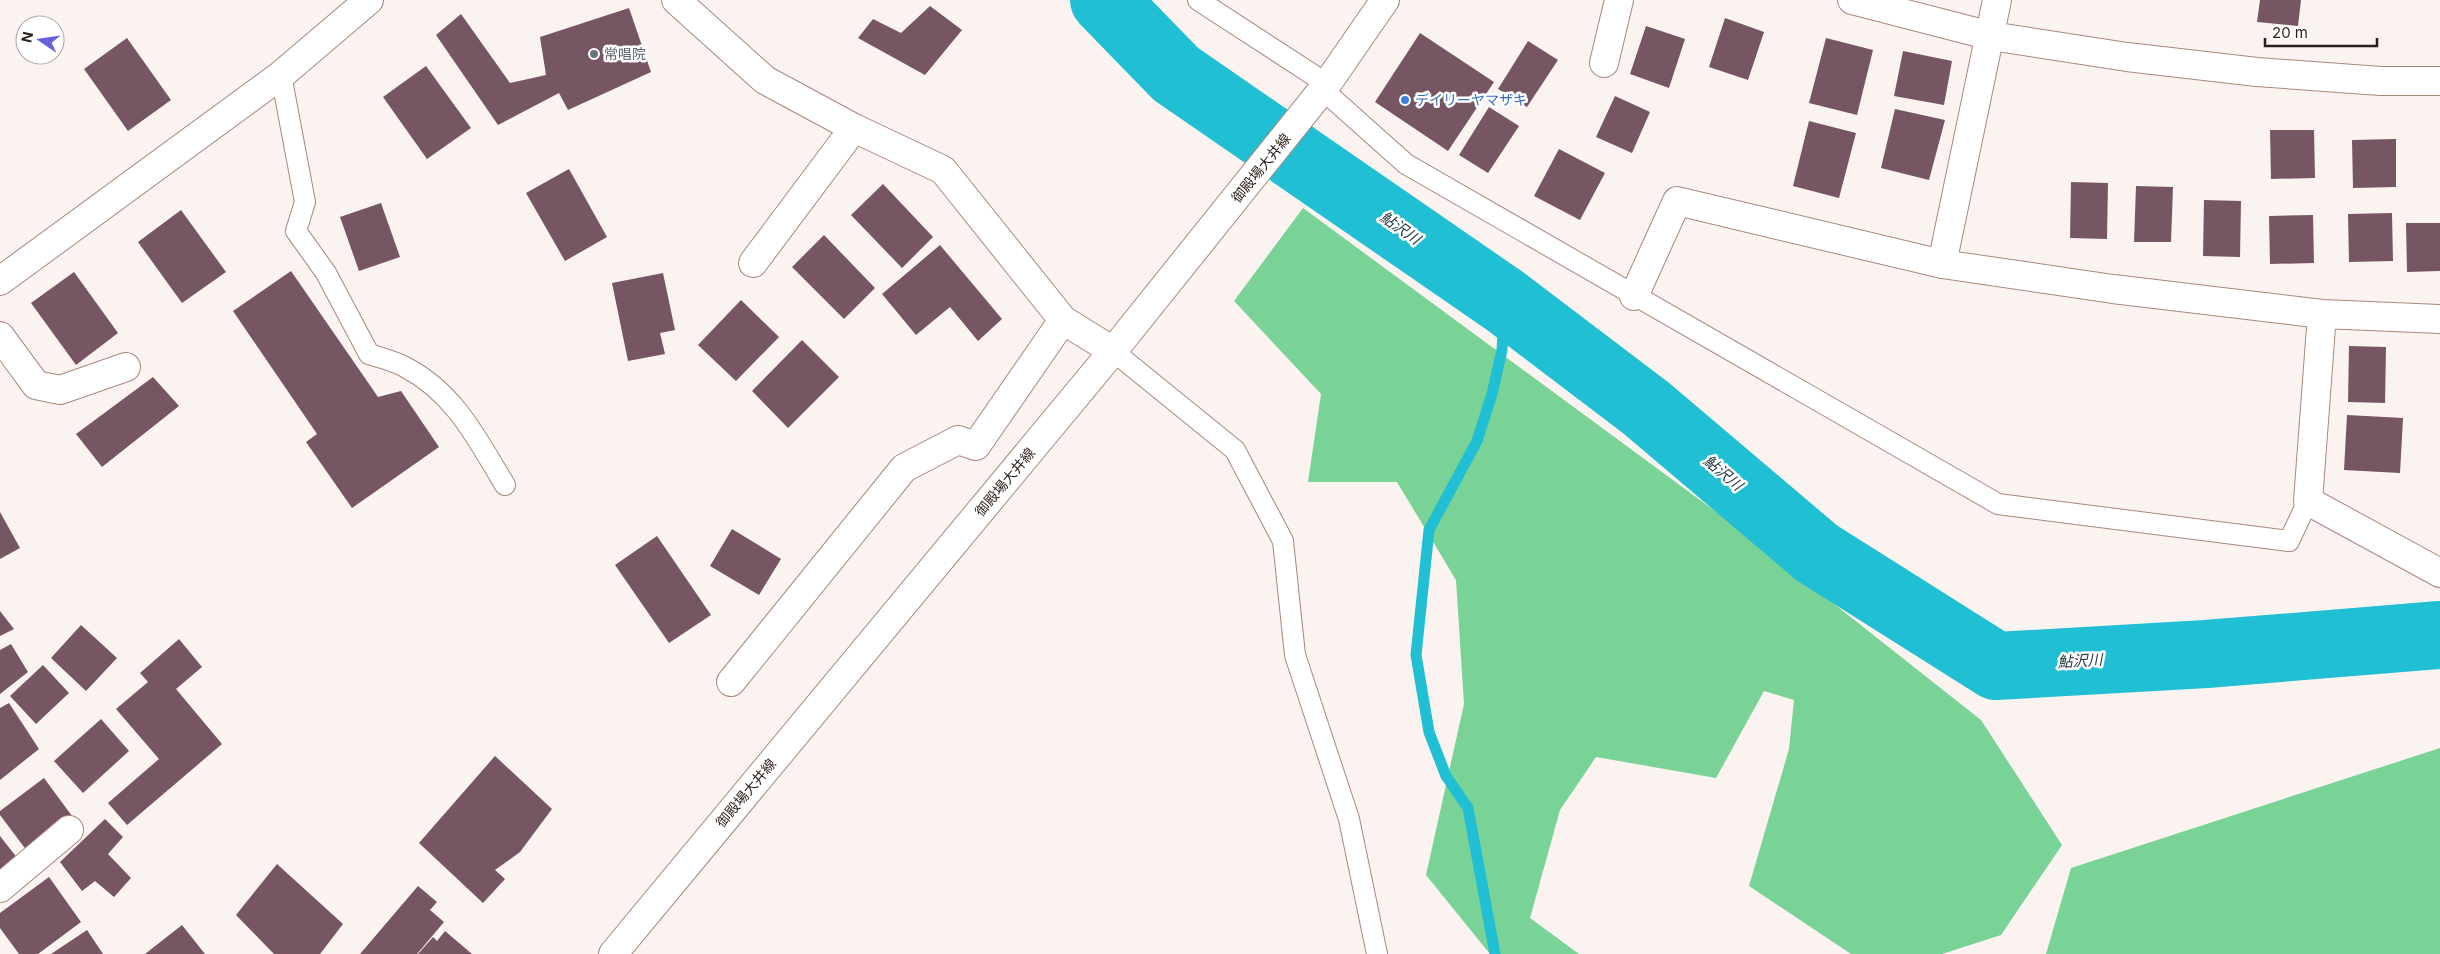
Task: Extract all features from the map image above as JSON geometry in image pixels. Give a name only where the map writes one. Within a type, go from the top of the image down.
[{"type":"street","points":[[0,281],[282,75],[369,0]]},
{"type":"street","points":[[676,0],[765,80],[854,128],[943,170],[1063,320],[1113,351]]},
{"type":"street","name":"御殿場大井線","points":[[612,954],[1113,351],[1325,87],[1385,0]]},
{"type":"street","points":[[1604,63],[1619,0]]},
{"type":"street","points":[[1852,0],[1991,36],[2126,57],[2257,72],[2381,81],[2440,81]]},
{"type":"street","points":[[1942,264],[1997,0]]},
{"type":"street","points":[[753,263],[854,128]]},
{"type":"street","points":[[1634,296],[1677,200],[1942,264],[2113,289],[2322,314],[2440,319]]},
{"type":"street","points":[[2322,314],[2308,501],[2440,573]]},
{"type":"street","points":[[731,682],[904,468],[958,440],[976,446],[1063,320]]},
{"type":"street","points":[[0,336],[36,385],[60,390],[126,367]]},
{"type":"street","points":[[0,888],[69,830]]},
{"type":"lane","points":[[1198,0],[1325,87],[1406,164],[1998,504],[2289,540],[2308,501]]},
{"type":"lane","points":[[282,75],[305,202],[296,231],[326,273],[369,354],[404,367],[432,384],[463,416],[505,485]]},
{"type":"lane","points":[[1113,351],[1234,450],[1283,541],[1295,654],[1349,819],[1377,954]]},
{"type":"green space","points":[[1303,208],[1734,525],[1981,720],[2062,845],[2001,935],[1942,954],[1851,954],[1749,886],[1789,749],[1794,700],[1764,691],[1716,778],[1596,757],[1560,810],[1530,918],[1579,954],[1490,954],[1426,875],[1464,704],[1456,580],[1397,482],[1308,482],[1321,394],[1234,301]]},
{"type":"green space","points":[[2440,748],[2440,954],[2046,954],[2071,868]]},
{"type":"building","points":[[2260,0],[2301,0],[2298,26],[2257,22]]},
{"type":"building","points":[[930,6],[962,30],[925,75],[858,38],[873,19],[901,33]]},
{"type":"building","name":"常唱院","points":[[629,8],[651,72],[568,110],[559,93],[498,125],[436,35],[461,14],[510,83],[546,75],[540,37]]},
{"type":"building","points":[[1725,18],[1764,32],[1748,80],[1709,67]]},
{"type":"building","points":[[1646,26],[1685,39],[1669,88],[1630,74]]},
{"type":"building","points":[[1420,33],[1494,82],[1448,151],[1375,102]]},
{"type":"building","points":[[127,38],[171,100],[128,131],[84,69]]},
{"type":"building","points":[[1826,38],[1873,50],[1857,115],[1809,103]]},
{"type":"building","points":[[1528,41],[1558,60],[1527,107],[1498,89]]},
{"type":"building","points":[[1903,51],[1952,61],[1944,105],[1894,96]]},
{"type":"building","points":[[426,66],[471,128],[427,159],[383,97]]},
{"type":"building","points":[[1615,96],[1650,112],[1632,153],[1596,137]]},
{"type":"building","points":[[1489,107],[1519,126],[1488,173],[1459,155]]},
{"type":"building","points":[[1895,109],[1945,120],[1929,180],[1881,168]]},
{"type":"building","points":[[1809,121],[1856,133],[1839,198],[1793,186]]},
{"type":"building","points":[[2270,130],[2314,130],[2315,178],[2271,179]]},
{"type":"building","points":[[2396,139],[2396,187],[2353,188],[2352,140]]},
{"type":"building","points":[[1559,149],[1605,173],[1580,220],[1534,196]]},
{"type":"building","points":[[569,169],[607,237],[565,261],[526,193]]},
{"type":"building","points":[[2071,182],[2108,183],[2107,239],[2070,238]]},
{"type":"building","points":[[883,184],[933,237],[902,268],[851,215]]},
{"type":"building","points":[[2136,186],[2173,187],[2171,242],[2134,242]]},
{"type":"building","points":[[2204,200],[2241,201],[2240,257],[2203,256]]},
{"type":"building","points":[[381,203],[400,257],[359,271],[340,217]]},
{"type":"building","points":[[181,210],[226,272],[182,303],[138,242]]},
{"type":"building","points":[[2392,213],[2393,261],[2349,262],[2348,214]]},
{"type":"building","points":[[2313,215],[2314,263],[2270,264],[2269,216]]},
{"type":"building","points":[[2406,223],[2440,223],[2440,271],[2407,272]]},
{"type":"building","points":[[824,235],[875,288],[844,319],[792,267]]},
{"type":"building","points":[[940,245],[1002,319],[978,341],[950,307],[916,335],[882,294]]},
{"type":"building","points":[[291,271],[378,397],[401,391],[439,447],[352,508],[306,442],[317,434],[233,311]]},
{"type":"building","points":[[74,272],[118,333],[76,365],[31,303]]},
{"type":"building","points":[[663,273],[675,330],[660,333],[665,354],[628,361],[612,283]]},
{"type":"building","points":[[741,300],[779,337],[736,381],[698,345]]},
{"type":"building","points":[[802,340],[839,377],[788,428],[752,391]]},
{"type":"building","points":[[2349,346],[2386,347],[2385,403],[2348,402]]},
{"type":"building","points":[[153,377],[179,406],[102,467],[76,434]]},
{"type":"building","points":[[2347,415],[2403,418],[2400,473],[2344,470]]},
{"type":"building","points":[[0,512],[20,548],[0,559]]},
{"type":"building","points":[[732,529],[781,559],[759,595],[710,566]]},
{"type":"building","points":[[657,536],[711,615],[669,643],[615,565]]},
{"type":"building","points":[[0,611],[14,629],[0,636]]},
{"type":"building","points":[[81,625],[117,658],[86,691],[51,658]]},
{"type":"building","points":[[179,639],[202,667],[176,689],[222,744],[127,825],[108,803],[159,759],[116,709],[148,682],[140,673]]},
{"type":"building","points":[[11,644],[28,672],[0,694],[0,650]]},
{"type":"building","points":[[43,665],[69,693],[36,724],[10,696]]},
{"type":"building","points":[[9,703],[39,749],[0,780],[0,708]]},
{"type":"building","points":[[101,719],[129,751],[83,793],[54,761]]},
{"type":"building","points":[[495,756],[552,809],[520,852],[495,870],[505,879],[483,903],[419,843]]},
{"type":"building","points":[[44,778],[72,816],[27,851],[0,815],[0,811]]},
{"type":"building","points":[[105,819],[123,837],[108,854],[131,878],[114,897],[95,881],[82,891],[60,862]]},
{"type":"building","points":[[0,836],[18,859],[0,873]]},
{"type":"building","points":[[277,864],[343,924],[320,954],[274,954],[236,915]]},
{"type":"building","points":[[49,877],[81,922],[38,954],[19,954],[0,928],[0,913]]},
{"type":"building","points":[[418,886],[437,902],[430,910],[444,922],[417,954],[360,954]]},
{"type":"building","points":[[182,925],[205,954],[145,954]]},
{"type":"building","points":[[87,930],[103,954],[51,954]]},
{"type":"building","points":[[445,931],[472,954],[418,954],[433,937],[437,941]]},
{"type":"waterway","name":"鮎沢川","points":[[1104,0],[1176,74],[1505,301],[1646,408],[1817,553],[1996,666],[2206,654],[2440,635]]},
{"type":"waterway","points":[[1495,954],[1468,808],[1446,776],[1429,732],[1416,655],[1429,530],[1477,441],[1492,394],[1502,350],[1505,301]]},
{"type":"place","name":"常唱院","points":[[594,54]]},
{"type":"place","name":"デイリーヤマザキ","points":[[1405,100]]}]
